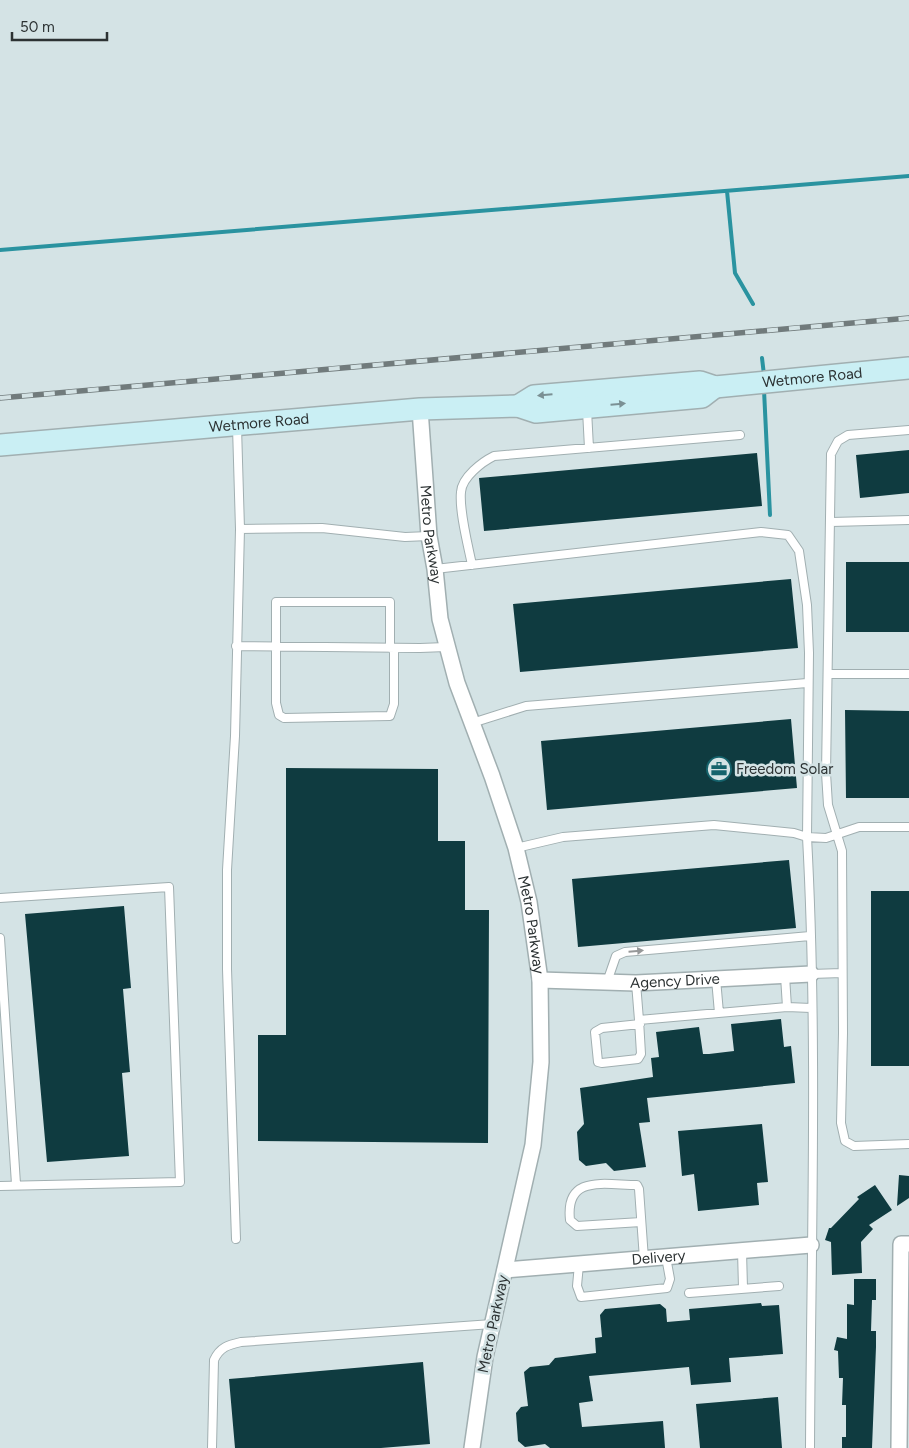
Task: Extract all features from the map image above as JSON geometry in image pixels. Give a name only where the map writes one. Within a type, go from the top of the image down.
[{"type":"main road","name":"Wetmore Road","points":[[518,406],[534,396],[700,382],[715,387],[909,368]]},
{"type":"main road","name":"Wetmore Road","points":[[0,445],[420,409],[518,406],[536,412],[702,397],[715,387]]},
{"type":"street","name":"Metro Parkway","points":[[420,409],[429,536],[435,569],[440,619],[446,646],[516,848],[530,911],[540,980],[541,1062],[534,1136],[485,1357],[472,1448]]},
{"type":"street","name":"Agency Drive","points":[[540,980],[636,983],[811,974]]},
{"type":"street","points":[[899,1448],[905,1244]]},
{"type":"street","name":"Delivery","points":[[505,1270],[811,1246]]},
{"type":"lane","points":[[587,407],[589,448]]},
{"type":"lane","points":[[236,1239],[229,1095],[227,870],[235,736],[240,529],[237,425]]},
{"type":"lane","points":[[909,430],[848,435],[838,441],[831,454],[828,674],[828,797],[830,815],[842,851],[841,1123],[845,1141],[854,1146],[909,1144]]},
{"type":"lane","points":[[472,565],[461,492],[463,485],[475,470],[494,456],[740,436]]},
{"type":"lane","points":[[831,522],[909,520]]},
{"type":"lane","points":[[240,529],[322,528],[405,537],[429,536]]},
{"type":"lane","points":[[435,569],[761,532],[788,535],[799,551],[802,563],[808,634],[807,837],[811,974],[810,1448]]},
{"type":"lane","points":[[276,602],[390,602],[394,704],[390,716],[284,718],[279,715],[276,703],[276,646],[276,602]]},
{"type":"lane","points":[[236,646],[392,648],[446,646]]},
{"type":"lane","points":[[828,674],[909,674]]},
{"type":"lane","points":[[472,723],[526,706],[807,683]]},
{"type":"lane","points":[[516,848],[563,837],[714,825],[794,833],[816,839],[838,835],[859,828],[909,827]]},
{"type":"lane","points":[[0,898],[169,887],[180,1182],[16,1184],[0,1186]]},
{"type":"lane","points":[[606,982],[616,956],[625,952],[810,936]]},
{"type":"lane","points":[[0,938],[16,1184]]},
{"type":"lane","points":[[811,974],[842,973]]},
{"type":"lane","points":[[785,976],[787,1007]]},
{"type":"lane","points":[[716,979],[719,1013]]},
{"type":"lane","points":[[636,983],[639,1022],[641,1054],[638,1059],[602,1064],[598,1062],[595,1032],[602,1028],[639,1022],[719,1013],[787,1007],[811,1008]]},
{"type":"lane","points":[[641,1222],[576,1226],[570,1220],[569,1207],[574,1192],[584,1185],[637,1185],[641,1222],[644,1259]]},
{"type":"lane","points":[[742,1251],[743,1288]]},
{"type":"lane","points":[[579,1264],[577,1286],[581,1297],[667,1288],[670,1279],[666,1257]]},
{"type":"lane","points":[[689,1293],[779,1286]]},
{"type":"lane","points":[[212,1448],[214,1360],[220,1349],[227,1345],[241,1342],[492,1324]]},
{"type":"building","points":[[909,450],[909,493],[860,498],[856,455]]},
{"type":"building","points":[[757,453],[762,506],[484,531],[479,478]]},
{"type":"building","points":[[846,562],[909,562],[909,632],[846,632]]},
{"type":"building","points":[[791,579],[798,648],[520,672],[513,604]]},
{"type":"building","points":[[845,710],[909,711],[909,798],[846,798]]},
{"type":"building","points":[[791,719],[797,788],[547,810],[541,741]]},
{"type":"building","points":[[286,768],[438,769],[438,841],[465,841],[465,910],[489,910],[488,1143],[258,1141],[258,1035],[286,1035]]},
{"type":"building","points":[[789,860],[796,928],[578,947],[572,879]]},
{"type":"building","points":[[871,891],[909,891],[909,1066],[871,1066]]},
{"type":"building","points":[[124,906],[131,988],[123,989],[130,1072],[122,1073],[129,1156],[47,1162],[25,914]]},
{"type":"building","points":[[781,1019],[784,1047],[791,1046],[795,1083],[647,1098],[650,1122],[639,1123],[646,1167],[614,1171],[606,1163],[586,1166],[579,1160],[577,1132],[584,1124],[580,1088],[653,1077],[651,1058],[659,1057],[656,1032],[699,1027],[703,1054],[709,1054],[734,1051],[731,1024]]},
{"type":"building","points":[[762,1124],[768,1182],[757,1183],[759,1205],[698,1211],[694,1174],[682,1176],[678,1131]]},
{"type":"building","points":[[899,1175],[909,1176],[909,1198],[897,1206]]},
{"type":"building","points":[[875,1185],[892,1210],[869,1225],[873,1229],[861,1242],[862,1273],[832,1275],[831,1242],[825,1240],[829,1228],[859,1199],[857,1197]]},
{"type":"building","points":[[854,1279],[876,1279],[876,1300],[872,1300],[871,1331],[876,1331],[872,1448],[842,1448],[842,1437],[846,1437],[846,1405],[842,1405],[843,1378],[839,1378],[838,1351],[834,1350],[837,1337],[847,1339],[847,1304],[854,1305]]},
{"type":"building","points":[[761,1303],[762,1306],[779,1305],[783,1354],[729,1358],[731,1382],[691,1385],[689,1367],[589,1376],[593,1401],[579,1403],[582,1427],[663,1421],[665,1448],[550,1448],[545,1444],[525,1447],[518,1441],[516,1413],[521,1407],[528,1406],[524,1372],[530,1367],[549,1365],[555,1358],[596,1353],[595,1338],[602,1337],[600,1315],[605,1309],[660,1304],[666,1309],[667,1322],[690,1320],[689,1309]]},
{"type":"building","points":[[423,1362],[430,1444],[381,1448],[235,1448],[229,1379]]},
{"type":"building","points":[[778,1397],[782,1448],[700,1448],[696,1404]]},
{"type":"waterway","points":[[0,250],[909,176]]},
{"type":"waterway","points":[[727,191],[735,273],[753,304]]},
{"type":"waterway","points":[[762,358],[764,375]]},
{"type":"waterway","points":[[764,390],[770,515]]},
{"type":"railway","points":[[0,398],[909,318]]},
{"type":"place","name":"Freedom Solar","points":[[719,769]]}]
